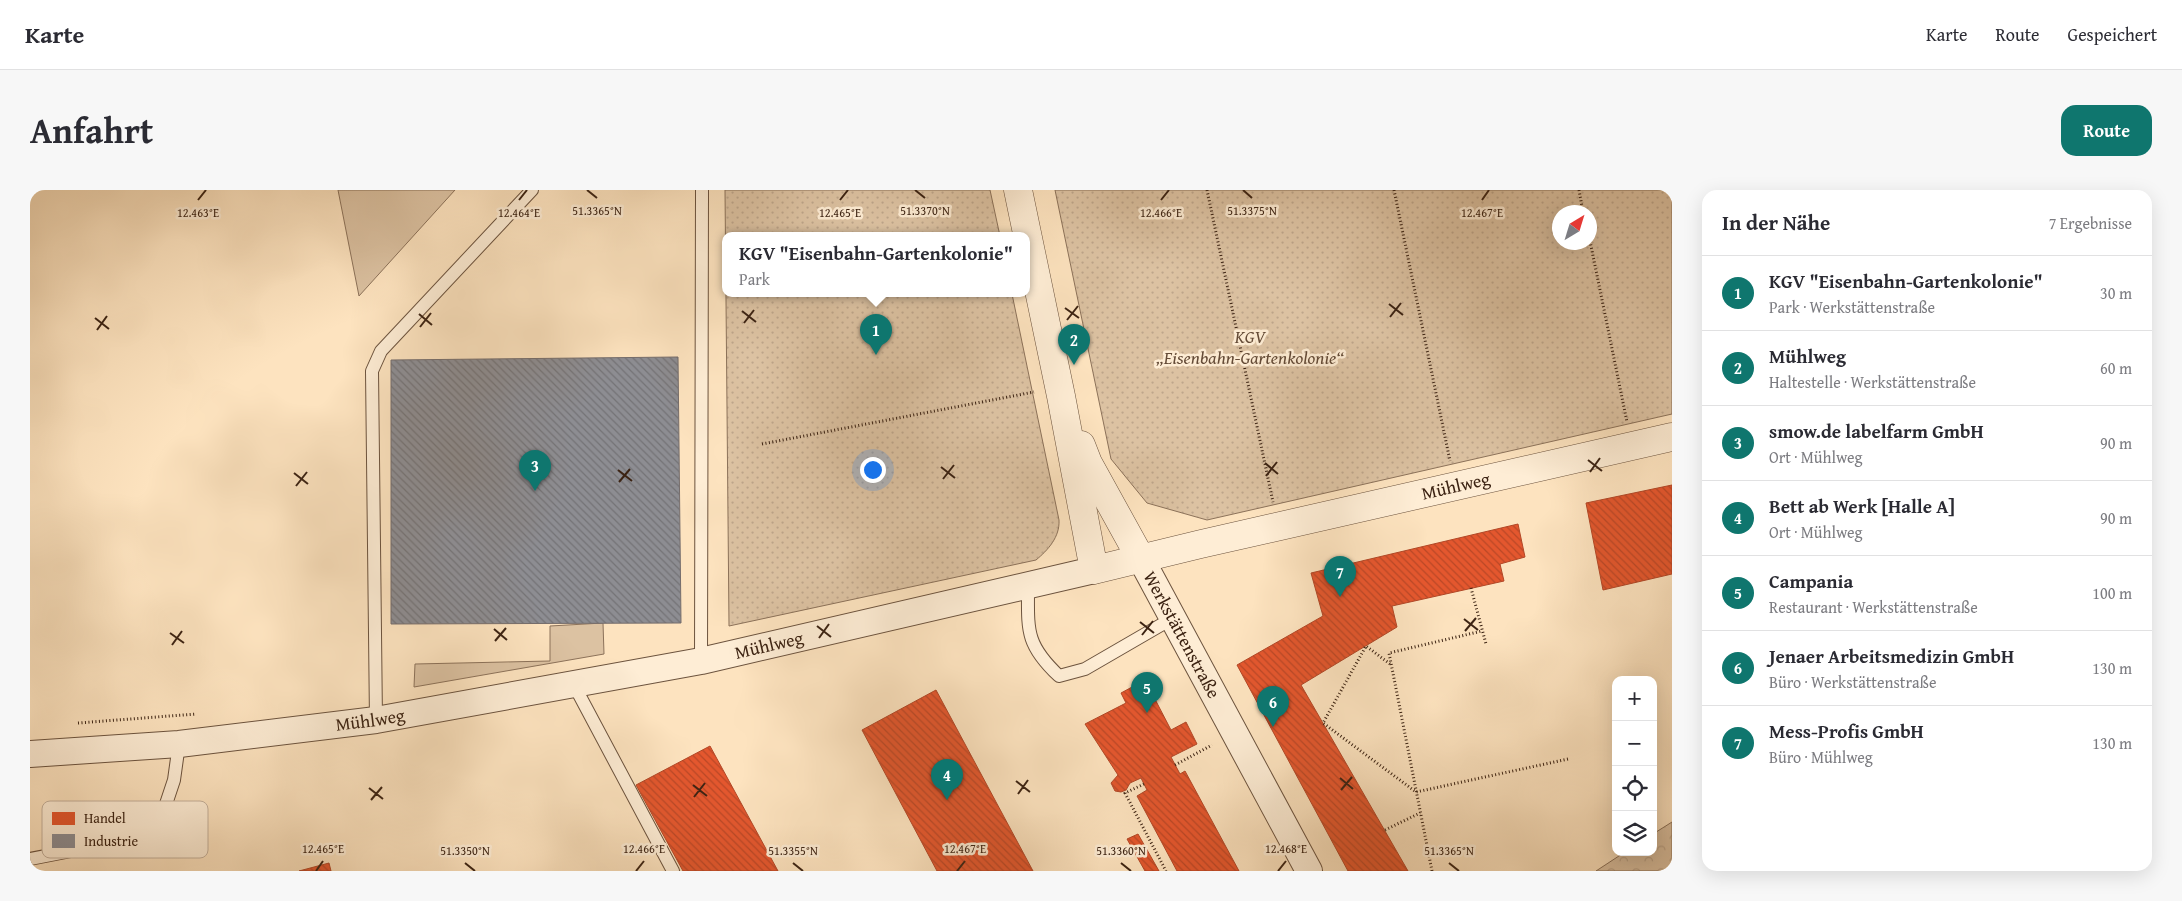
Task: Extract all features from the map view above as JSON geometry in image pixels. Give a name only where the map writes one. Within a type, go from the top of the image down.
[{"type":"street","name":"Werkstättenstraße","points":[[1018,190],[1025,232]]},
{"type":"street","name":"Werkstättenstraße","points":[[1030,266],[1050,394],[1094,570]]},
{"type":"street","name":"Werkstättenstraße","points":[[1050,394],[1173,618],[1308,871]]},
{"type":"street","name":"Mühlweg","points":[[30,754],[179,744],[376,720],[701,662],[1672,436]]},
{"type":"lane","points":[[376,720],[372,371],[381,351],[532,190]]},
{"type":"lane","points":[[701,662],[702,190]]},
{"type":"lane","points":[[1028,586],[1028,631],[1041,659],[1059,676],[1085,669],[1173,618]]},
{"type":"lane","points":[[574,684],[673,871]]},
{"type":"lane","points":[[167,801],[174,780],[179,744]]},
{"type":"path","points":[[1207,190],[1276,510]]},
{"type":"path","points":[[1394,190],[1451,463]]},
{"type":"path","points":[[1579,190],[1582,205]]},
{"type":"path","points":[[1592,250],[1629,429]]},
{"type":"path","points":[[762,444],[1050,394]]},
{"type":"path","points":[[1471,588],[1486,644]]},
{"type":"path","points":[[1432,871],[1388,653],[1482,631]]},
{"type":"path","points":[[1390,664],[1366,646],[1323,723],[1416,792],[1568,759]]},
{"type":"path","points":[[1175,764],[1235,733]]},
{"type":"path","points":[[1144,784],[1125,794],[1166,871]]},
{"type":"path","points":[[1385,830],[1420,813]]},
{"type":"green space","points":[[338,190],[455,190],[359,296]]},
{"type":"green space","points":[[725,190],[990,190],[999,232],[725,232]]},
{"type":"green space","name":"KGV „Eisenbahn-Gartenkolonie“","points":[[1055,190],[1672,190],[1672,414],[1207,520],[1147,503],[1111,459]]},
{"type":"green space","points":[[726,297],[1013,297],[1059,520],[1058,532],[1045,552],[1036,560],[729,626]]},
{"type":"green space","points":[[603,623],[604,654],[414,687],[415,664],[550,661],[550,626]]},
{"type":"green space","points":[[1672,822],[1672,871],[1596,871],[1619,856],[1657,856],[1657,831]]},
{"type":"building: Handel","points":[[1672,485],[1672,574],[1603,590],[1586,503]]},
{"type":"building: Handel","points":[[1518,524],[1525,557],[1500,564],[1504,581],[1392,606],[1397,627],[1301,685],[1408,871],[1348,871],[1237,665],[1323,616],[1311,573]]},
{"type":"building: Handel","points":[[1145,680],[1171,730],[1186,722],[1197,744],[1171,757],[1180,774],[1185,771],[1239,871],[1177,871],[1137,796],[1147,790],[1141,778],[1130,783],[1126,790],[1121,792],[1115,791],[1111,783],[1118,775],[1085,724],[1126,703],[1121,693]]},
{"type":"building: Handel","points":[[936,690],[1033,871],[937,871],[862,730]]},
{"type":"building: Handel","points":[[710,746],[778,871],[683,871],[636,785]]},
{"type":"building: Handel","points":[[1138,834],[1159,871],[1145,871],[1127,839]]},
{"type":"building: Handel","points":[[329,863],[331,871],[299,871]]},
{"type":"building: Industrie","points":[[678,357],[681,623],[391,624],[391,360]]},
{"type":"place","name":"KGV \"Eisenbahn-Gartenkolonie\"","points":[[876,355]]},
{"type":"place","name":"Mühlweg","points":[[1074,365]]},
{"type":"place","name":"smow.de labelfarm GmbH","points":[[535,491]]},
{"type":"place","name":"Mess-Profis GmbH","points":[[1340,597]]},
{"type":"place","name":"Campania","points":[[1147,713]]},
{"type":"place","name":"Jenaer Arbeitsmedizin GmbH","points":[[1273,727]]},
{"type":"place","name":"Bett ab Werk [Halle A]","points":[[947,800]]}]
